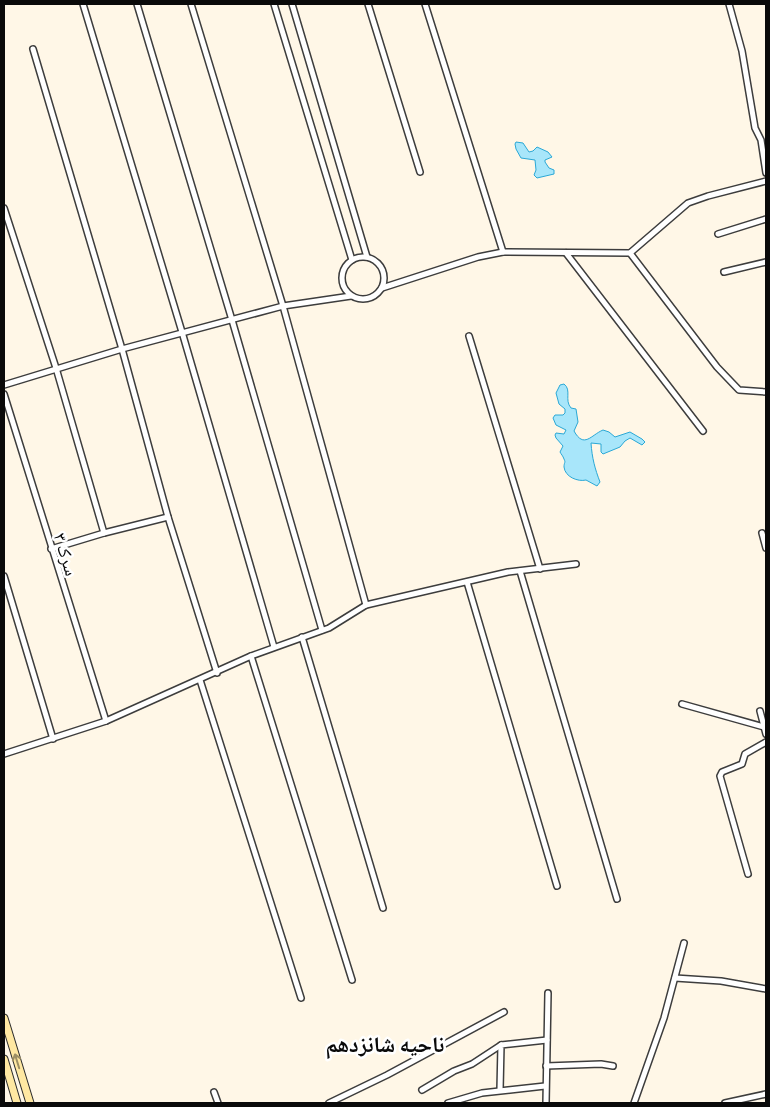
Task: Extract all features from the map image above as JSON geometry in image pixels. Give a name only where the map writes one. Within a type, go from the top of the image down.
[{"type":"main road","points":[[4,1018],[30,1103]]},
{"type":"main road","points":[[4,1059],[17,1103]]},
{"type":"street","points":[[83,4],[182,332],[274,648]]},
{"type":"street","points":[[137,4],[232,320],[322,630]]},
{"type":"street","points":[[192,4],[283,306],[366,605]]},
{"type":"street","points":[[274,4],[352,260]]},
{"type":"street","points":[[292,4],[367,257]]},
{"type":"street","points":[[368,4],[420,172]]},
{"type":"street","points":[[425,4],[503,252]]},
{"type":"street","points":[[729,4],[742,51],[755,128],[761,140],[766,173]]},
{"type":"street","points":[[33,48],[122,349],[168,516],[217,673]]},
{"type":"street","points":[[4,385],[182,332],[283,306],[351,296],[364,299],[372,297],[382,288],[478,257],[503,252],[630,253],[688,203],[708,196],[766,182]]},
{"type":"street","points":[[4,208],[56,368],[104,533]]},
{"type":"street","points":[[718,234],[766,219]]},
{"type":"street","points":[[566,252],[703,431]]},
{"type":"street","points":[[630,253],[722,372],[739,390],[766,392]]},
{"type":"street","points":[[351,296],[344,286],[343,270],[352,260],[363,256],[378,262],[383,269],[385,277],[382,288]]},
{"type":"street","points":[[724,272],[766,262]]},
{"type":"street","points":[[469,336],[540,568]]},
{"type":"street","name":"سرک ۳","points":[[4,394],[106,721]]},
{"type":"street","points":[[51,549],[168,516]]},
{"type":"street","points":[[762,533],[766,548]]},
{"type":"street","points":[[4,754],[106,721],[217,673],[251,656],[322,630],[366,605],[520,571],[576,564]]},
{"type":"street","points":[[520,571],[617,899]]},
{"type":"street","points":[[4,576],[53,738]]},
{"type":"street","points":[[467,582],[557,886]]},
{"type":"street","points":[[302,637],[383,908]]},
{"type":"street","points":[[251,656],[352,980]]},
{"type":"street","points":[[200,680],[301,998]]},
{"type":"street","points":[[682,704],[764,727]]},
{"type":"street","points":[[760,711],[766,734]]},
{"type":"street","points":[[748,874],[720,776],[722,772],[742,764],[745,754],[766,742]]},
{"type":"street","points":[[634,1103],[664,1018],[684,943]]},
{"type":"street","points":[[674,978],[722,982],[766,990]]},
{"type":"street","points":[[546,1103],[548,993]]},
{"type":"street","points":[[329,1103],[504,1012]]},
{"type":"street","points":[[422,1090],[454,1071],[472,1064],[502,1045],[547,1040]]},
{"type":"street","points":[[500,1090],[502,1045]]},
{"type":"street","points":[[546,1066],[601,1064],[614,1066]]},
{"type":"street","points":[[448,1103],[482,1092],[545,1086]]},
{"type":"street","points":[[214,1092],[218,1103]]},
{"type":"street","points":[[725,1103],[766,1094]]},
{"type":"water","points":[[516,142],[523,143],[529,152],[537,147],[548,152],[552,157],[545,160],[545,162],[549,168],[554,170],[554,174],[537,178],[534,175],[536,170],[535,160],[521,158],[516,149]]},
{"type":"water","points":[[564,384],[567,389],[569,405],[571,408],[576,409],[578,422],[574,431],[581,439],[588,439],[603,430],[615,437],[630,432],[645,442],[642,445],[630,438],[620,447],[603,454],[601,452],[601,444],[591,443],[594,463],[600,482],[597,486],[586,480],[572,478],[565,471],[565,461],[560,452],[563,446],[555,435],[556,433],[564,434],[566,430],[556,425],[553,418],[555,415],[563,415],[565,413],[565,409],[559,404],[556,393],[560,385]]},
{"type":"district","name":"ناحیه شانزدهم","points":[[385,1042]]}]
